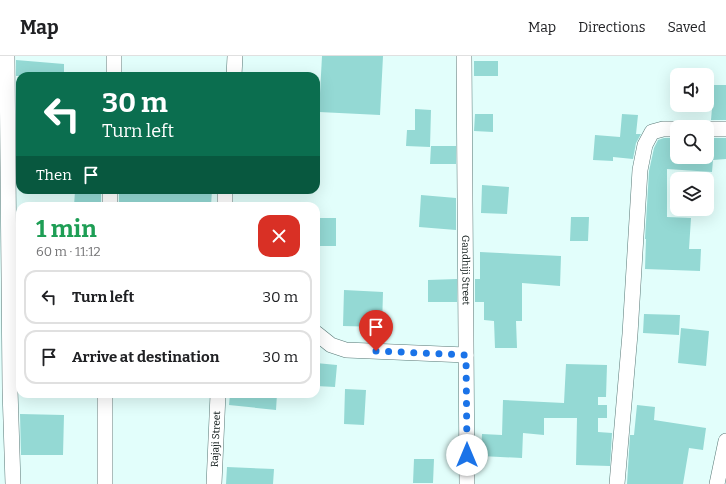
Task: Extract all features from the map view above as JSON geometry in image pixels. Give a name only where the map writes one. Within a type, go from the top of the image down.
[{"type":"street","points":[[7,56],[10,389],[6,458],[13,484]]},
{"type":"street","points":[[114,56],[114,72]]},
{"type":"street","points":[[234,72],[235,56]]},
{"type":"street","name":"Gandhiji Street","points":[[464,56],[467,484]]},
{"type":"street","points":[[617,484],[630,334],[640,170],[645,145],[652,132],[670,129]]},
{"type":"street","points":[[714,129],[726,129]]},
{"type":"street","points":[[320,336],[332,345],[346,350],[466,355]]},
{"type":"street","points":[[105,398],[105,484]]},
{"type":"street","name":"Rajaji Street","points":[[214,484],[218,398]]},
{"type":"street","points":[[717,484],[726,441]]},
{"type":"building","points":[[322,56],[383,56],[380,115],[320,112]]},
{"type":"building","points":[[16,60],[64,64],[64,72],[16,72]]},
{"type":"building","points":[[474,61],[498,61],[498,76],[474,76]]},
{"type":"building","points":[[714,85],[726,85],[726,120],[711,120],[712,112],[714,112]]},
{"type":"building","points":[[415,109],[431,110],[430,147],[406,146],[407,130],[415,130]]},
{"type":"building","points":[[475,114],[493,114],[493,132],[474,131]]},
{"type":"building","points":[[622,114],[638,115],[636,134],[641,134],[636,143],[633,159],[613,157],[613,161],[593,160],[595,135],[620,137]]},
{"type":"building","points":[[670,138],[670,164],[713,164],[712,172],[667,169],[667,217],[691,218],[689,249],[701,249],[700,271],[645,269],[645,239],[649,171],[654,148],[658,140]]},
{"type":"building","points":[[714,138],[726,138],[726,159],[714,160]]},
{"type":"building","points":[[431,146],[456,146],[456,164],[430,164]]},
{"type":"building","points":[[482,185],[509,187],[507,214],[481,213]]},
{"type":"building","points":[[75,194],[101,194],[101,202],[74,202]]},
{"type":"building","points":[[119,194],[212,194],[211,202],[119,202]]},
{"type":"building","points":[[421,195],[456,198],[456,230],[419,227]]},
{"type":"building","points":[[571,217],[589,217],[588,241],[570,241]]},
{"type":"building","points":[[320,218],[336,218],[336,246],[320,246]]},
{"type":"building","points":[[480,252],[561,256],[560,286],[522,283],[522,321],[516,321],[517,348],[495,348],[494,321],[484,320],[484,302],[475,302],[475,279],[480,279]]},
{"type":"building","points":[[457,279],[457,302],[428,302],[428,280]]},
{"type":"building","points":[[344,290],[383,292],[382,327],[343,326]]},
{"type":"building","points":[[644,314],[680,315],[679,335],[643,333]]},
{"type":"building","points":[[681,328],[709,331],[706,366],[678,363]]},
{"type":"building","points":[[320,363],[337,365],[335,387],[320,386]]},
{"type":"building","points":[[566,364],[607,365],[606,397],[598,397],[598,405],[607,405],[607,418],[598,418],[598,432],[612,433],[610,466],[576,465],[577,418],[544,418],[544,435],[523,433],[522,458],[481,456],[482,434],[502,435],[503,400],[564,403]]},
{"type":"building","points":[[345,389],[366,390],[364,425],[344,424]]},
{"type":"building","points":[[230,398],[277,398],[276,410],[229,405]]},
{"type":"building","points":[[637,405],[655,407],[654,420],[706,428],[703,450],[689,448],[683,484],[627,484],[630,435],[634,435]]},
{"type":"building","points":[[20,414],[64,415],[63,455],[21,455]]},
{"type":"building","points":[[414,459],[434,459],[433,483],[413,483]]},
{"type":"building","points":[[227,467],[274,469],[273,484],[226,484]]},
{"type":"route","points":[[376,351],[466,355],[467,455]]}]
